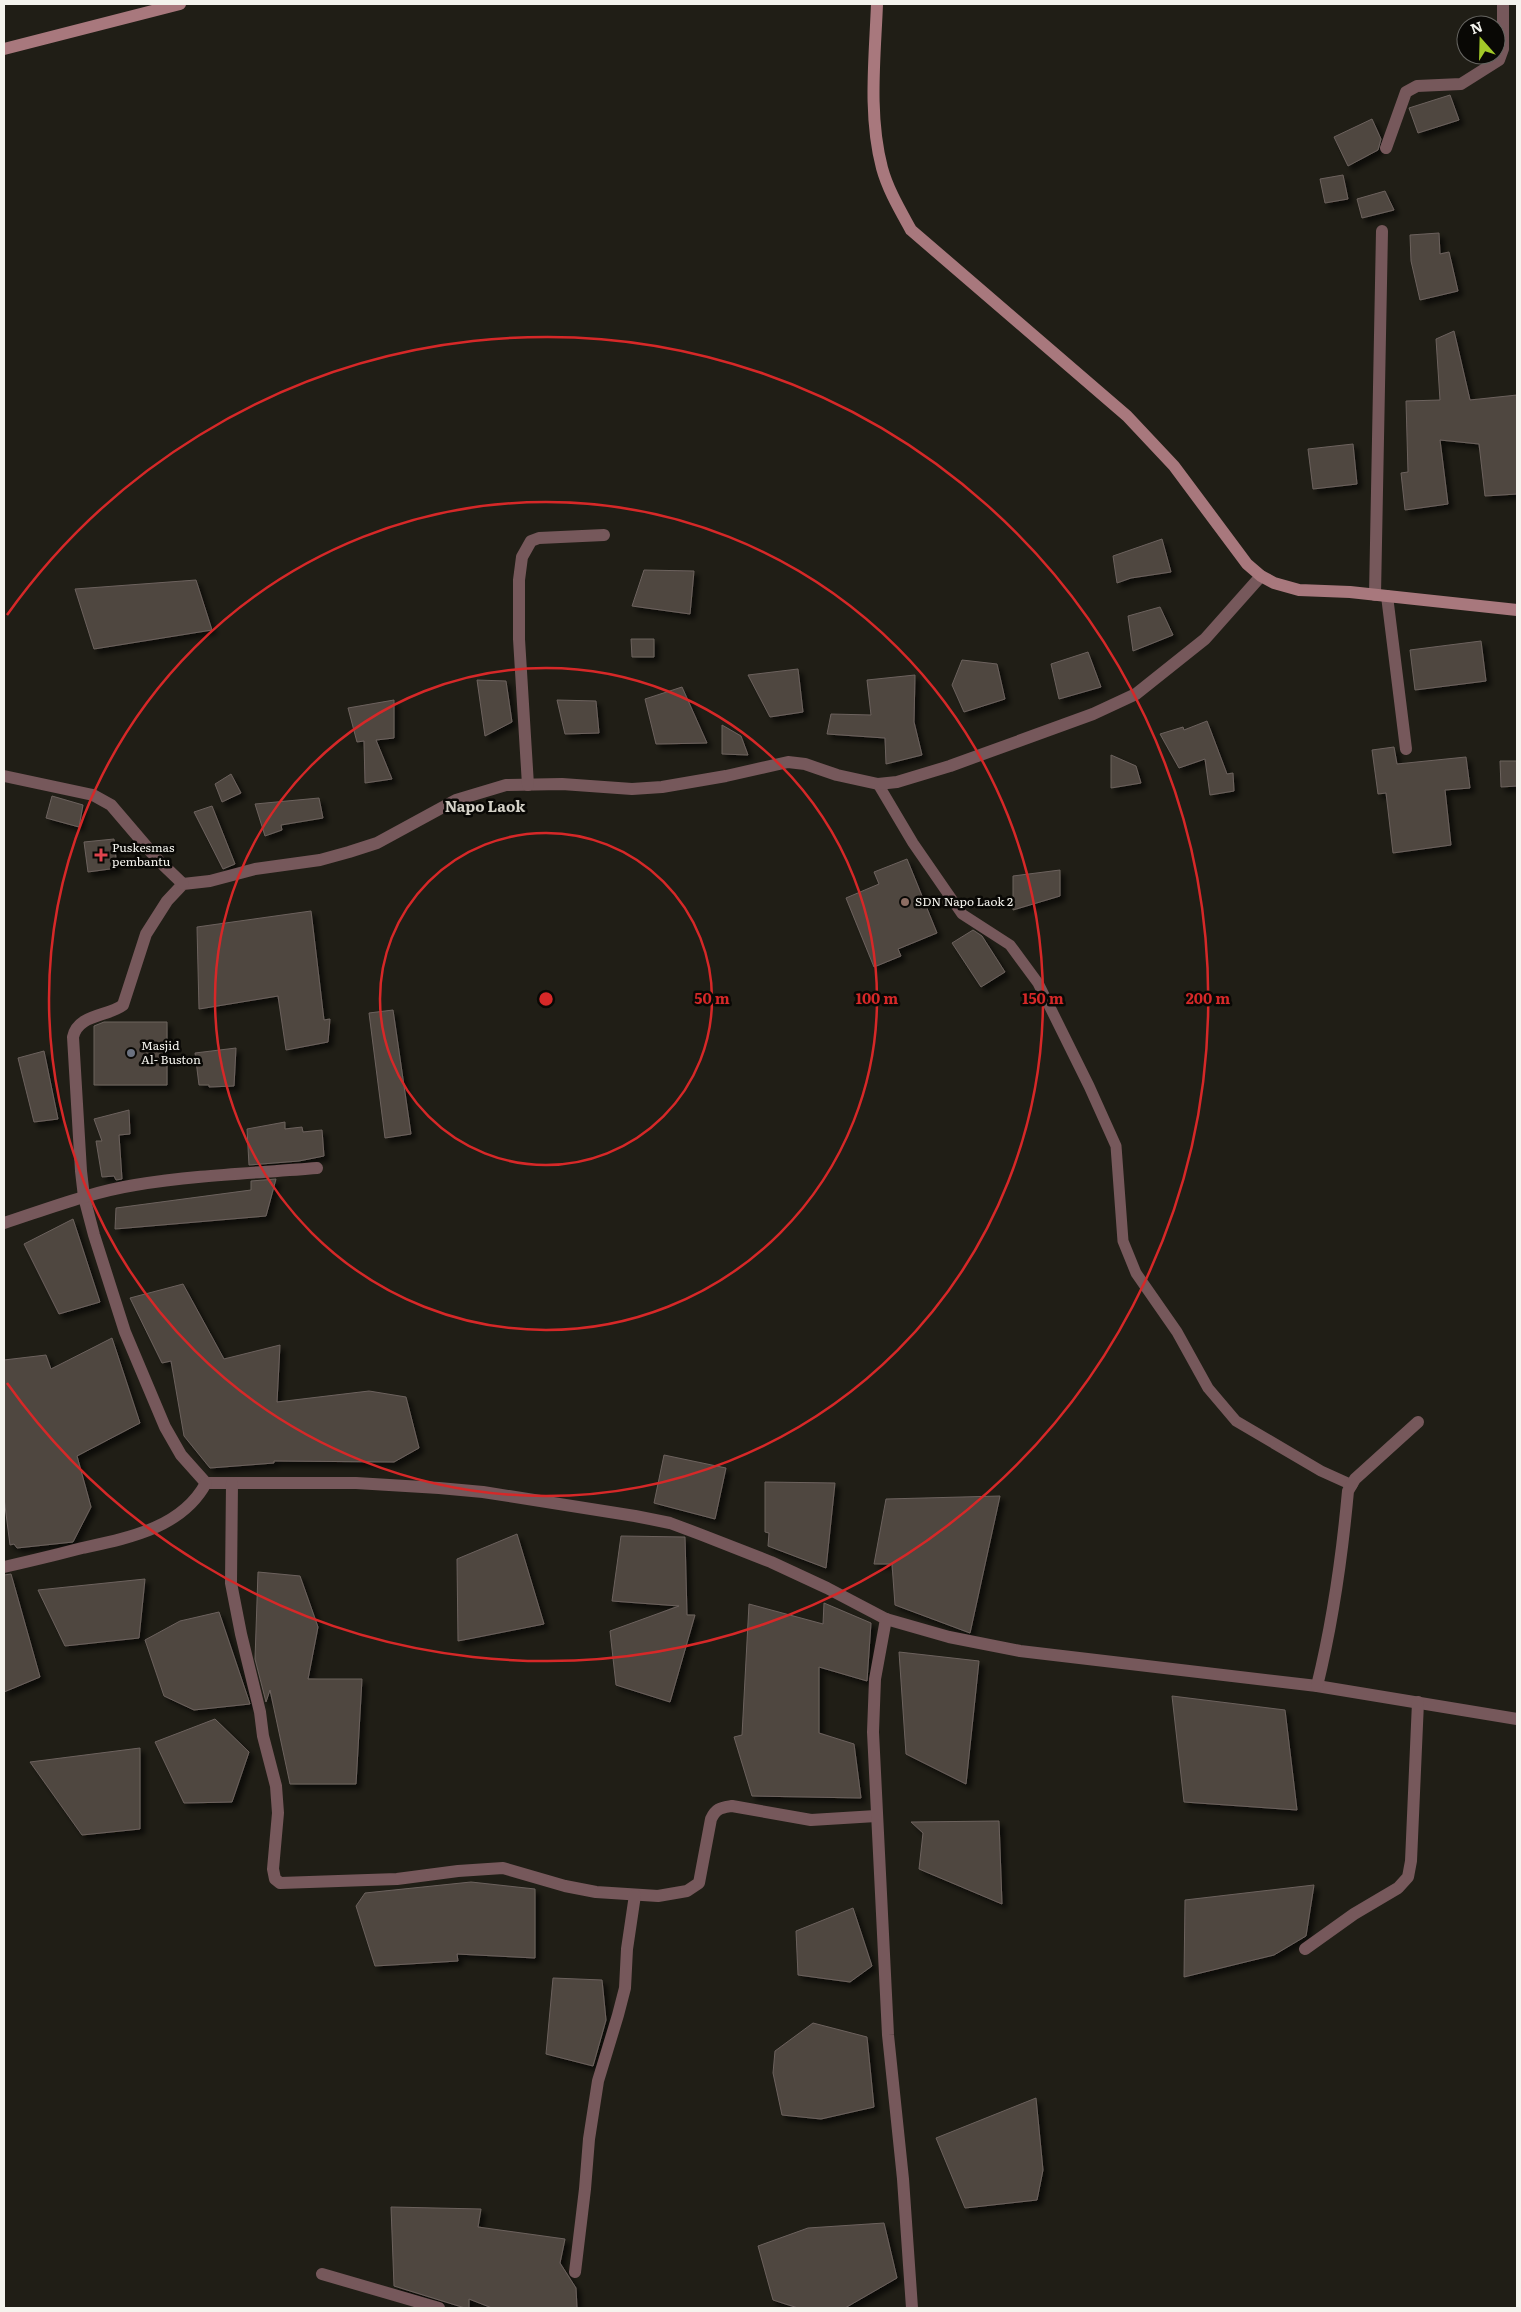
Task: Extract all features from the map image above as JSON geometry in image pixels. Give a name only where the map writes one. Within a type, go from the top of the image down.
[{"type":"street","points":[[4,49],[180,4]]},
{"type":"street","points":[[877,4],[874,74],[875,124],[882,168],[893,196],[911,230],[1127,416],[1174,466],[1219,529],[1247,564],[1261,576],[1274,583],[1299,590],[1381,596],[1517,610]]},
{"type":"street","points":[[1386,148],[1406,92],[1417,86],[1461,84],[1499,60],[1504,49],[1503,4]]},
{"type":"street","points":[[1382,231],[1381,596],[1406,748]]},
{"type":"street","points":[[528,784],[519,639],[519,580],[522,557],[531,541],[539,538],[604,535]]},
{"type":"street","points":[[1261,576],[1205,638],[1136,694],[1093,714],[950,766],[897,782],[878,784],[805,764],[788,762],[662,787],[632,789],[562,784],[506,785],[456,800],[376,843],[350,852],[320,860],[255,869],[210,881],[183,884],[167,901],[146,934],[123,1005],[116,1010],[83,1021],[75,1029],[74,1047],[84,1197],[94,1236],[125,1332],[165,1427],[182,1455],[206,1483],[356,1483],[439,1488],[483,1492],[661,1521],[771,1562],[827,1588],[886,1619],[950,1637],[1020,1651],[1317,1686],[1517,1719]]},
{"type":"street","points":[[4,776],[93,795],[111,804],[158,860],[183,884]]},
{"type":"street","points":[[4,1223],[84,1197],[134,1185],[201,1177],[317,1168]]},
{"type":"street","points":[[1317,1686],[1331,1629],[1339,1578],[1348,1491],[1360,1474],[1418,1422]]},
{"type":"street","points":[[4,1567],[135,1536],[181,1513],[199,1496],[206,1483]]},
{"type":"street","points":[[232,1483],[231,1583],[260,1712],[263,1736],[276,1786],[278,1814],[273,1869],[276,1879],[280,1883],[397,1879],[458,1871],[503,1868],[565,1886],[596,1892],[658,1896],[680,1893],[699,1883],[711,1819],[715,1810],[720,1808],[732,1806],[811,1820],[876,1816]]},
{"type":"street","points":[[886,1619],[875,1679],[873,1723],[876,1816],[888,2035],[912,2308]]},
{"type":"street","points":[[1305,1949],[1354,1914],[1398,1888],[1408,1877],[1411,1861],[1418,1702]]},
{"type":"street","points":[[575,2272],[586,2189],[589,2139],[598,2081],[625,1988],[627,1949],[635,1895]]},
{"type":"street","points":[[322,2274],[440,2308]]},
{"type":"lane","points":[[878,784],[913,843],[962,914],[1010,945],[1038,983],[1089,1086],[1116,1146],[1123,1241],[1136,1273],[1177,1332],[1208,1388],[1236,1421],[1314,1467],[1352,1485]]},
{"type":"building","points":[[1450,95],[1459,120],[1418,133],[1409,108]]},
{"type":"building","points":[[1372,119],[1381,139],[1378,150],[1348,166],[1334,137]]},
{"type":"building","points":[[1343,175],[1348,199],[1325,203],[1320,179]]},
{"type":"building","points":[[1385,191],[1394,210],[1362,218],[1357,199]]},
{"type":"building","points":[[1439,233],[1440,254],[1449,252],[1458,291],[1420,300],[1411,261],[1410,235]]},
{"type":"building","points":[[1454,331],[1470,400],[1517,395],[1517,494],[1485,496],[1479,444],[1440,440],[1448,504],[1405,510],[1401,473],[1408,472],[1406,401],[1440,400],[1436,339]]},
{"type":"building","points":[[1353,444],[1357,484],[1313,489],[1308,449]]},
{"type":"building","points":[[1162,539],[1171,572],[1131,578],[1117,583],[1113,556]]},
{"type":"building","points":[[644,570],[694,571],[690,614],[632,606]]},
{"type":"building","points":[[196,580],[212,630],[94,649],[75,589]]},
{"type":"building","points":[[1160,607],[1173,635],[1133,651],[1128,616]]},
{"type":"building","points":[[631,639],[654,639],[654,657],[632,657]]},
{"type":"building","points":[[1481,641],[1486,681],[1415,690],[1410,650]]},
{"type":"building","points":[[1088,652],[1101,687],[1059,699],[1051,664]]},
{"type":"building","points":[[962,660],[997,664],[1005,699],[964,712],[952,685]]},
{"type":"building","points":[[798,669],[803,712],[770,717],[748,675]]},
{"type":"building","points":[[915,675],[914,722],[922,755],[886,764],[885,738],[827,734],[831,714],[871,715],[867,680]]},
{"type":"building","points":[[477,680],[506,681],[512,722],[485,736]]},
{"type":"building","points":[[682,687],[707,743],[656,744],[645,699]]},
{"type":"building","points":[[394,700],[394,738],[376,740],[392,779],[365,783],[364,741],[357,742],[348,708]]},
{"type":"building","points":[[557,700],[596,701],[599,733],[565,734]]},
{"type":"building","points":[[1207,721],[1227,774],[1233,773],[1234,791],[1210,795],[1205,759],[1179,768],[1160,734],[1183,727],[1184,730]]},
{"type":"building","points":[[722,725],[741,736],[748,755],[722,754]]},
{"type":"building","points":[[1394,747],[1397,764],[1466,757],[1470,788],[1445,790],[1451,845],[1393,853],[1386,793],[1378,794],[1372,750]]},
{"type":"building","points":[[1111,755],[1136,766],[1141,783],[1111,788]]},
{"type":"building","points":[[1500,761],[1517,761],[1517,786],[1501,787]]},
{"type":"building","points":[[231,774],[241,793],[222,802],[215,784]]},
{"type":"building","points":[[52,796],[83,805],[79,827],[46,818]]},
{"type":"building","points":[[319,798],[323,818],[281,825],[282,830],[265,836],[255,804]]},
{"type":"building","points":[[212,806],[235,864],[223,869],[194,812]]},
{"type":"building","name":"Puskesmas pembantu","points":[[114,839],[117,868],[88,872],[84,842]]},
{"type":"building","points":[[907,859],[937,933],[898,949],[901,956],[874,967],[846,898],[879,884],[874,872]]},
{"type":"building","points":[[1060,870],[1060,896],[1013,910],[1013,876]]},
{"type":"building","points":[[311,911],[324,1020],[330,1019],[328,1042],[286,1050],[278,996],[199,1009],[197,927]]},
{"type":"building","points":[[973,930],[982,936],[1005,972],[981,987],[952,943]]},
{"type":"building","points":[[393,1010],[411,1134],[385,1138],[369,1013]]},
{"type":"building","name":"Masjid Al- Buston","points":[[104,1022],[167,1022],[167,1085],[94,1085],[94,1026]]},
{"type":"building","points":[[236,1048],[234,1086],[209,1087],[209,1085],[199,1085],[195,1053]]},
{"type":"building","points":[[44,1051],[58,1119],[34,1122],[18,1058]]},
{"type":"building","points":[[129,1110],[130,1134],[119,1135],[122,1179],[116,1180],[114,1176],[102,1177],[96,1141],[102,1141],[94,1119]]},
{"type":"building","points":[[285,1122],[285,1129],[302,1127],[303,1132],[322,1130],[324,1156],[299,1161],[249,1165],[247,1129]]},
{"type":"building","points":[[276,1179],[266,1216],[115,1229],[116,1208],[251,1190],[251,1181]]},
{"type":"building","points":[[73,1219],[100,1302],[59,1314],[24,1244]]},
{"type":"building","points":[[183,1284],[224,1359],[280,1345],[277,1402],[369,1391],[406,1397],[419,1448],[394,1462],[274,1461],[274,1463],[210,1468],[184,1436],[171,1361],[162,1363],[130,1298]]},
{"type":"building","points":[[112,1338],[140,1423],[77,1456],[91,1507],[73,1542],[17,1548],[14,1544],[10,1545],[4,1498],[4,1360],[46,1355],[51,1369]]},
{"type":"building","points":[[664,1455],[726,1468],[715,1519],[654,1503]]},
{"type":"building","points":[[765,1482],[835,1483],[826,1568],[768,1546],[769,1533],[765,1532]]},
{"type":"building","points":[[1000,1496],[970,1633],[895,1605],[892,1564],[874,1564],[886,1499]]},
{"type":"building","points":[[517,1534],[544,1624],[458,1641],[457,1559]]},
{"type":"building","points":[[621,1536],[685,1537],[687,1615],[695,1615],[670,1702],[616,1685],[610,1631],[679,1606],[612,1601]]},
{"type":"building","points":[[258,1572],[300,1576],[318,1627],[308,1679],[362,1679],[356,1784],[290,1784],[270,1690],[266,1702],[255,1659]]},
{"type":"building","points":[[11,1574],[40,1677],[4,1692],[4,1575]]},
{"type":"building","points":[[145,1579],[139,1638],[65,1646],[38,1590]]},
{"type":"building","points":[[824,1603],[871,1623],[867,1681],[819,1667],[819,1733],[854,1744],[861,1798],[752,1796],[734,1737],[742,1735],[749,1604],[823,1624]]},
{"type":"building","points":[[219,1612],[250,1704],[194,1710],[164,1696],[145,1640],[180,1621]]},
{"type":"building","points":[[899,1652],[979,1661],[966,1784],[906,1754]]},
{"type":"building","points":[[1172,1696],[1285,1710],[1297,1810],[1184,1802]]},
{"type":"building","points":[[215,1719],[249,1752],[232,1802],[184,1803],[155,1742]]},
{"type":"building","points":[[140,1748],[140,1829],[82,1835],[30,1762]]},
{"type":"building","points":[[999,1821],[1002,1904],[919,1869],[923,1833],[911,1822]]},
{"type":"building","points":[[471,1882],[535,1889],[535,1958],[457,1954],[458,1961],[375,1966],[356,1906],[365,1893]]},
{"type":"building","points":[[1314,1885],[1306,1936],[1274,1955],[1184,1977],[1185,1900]]},
{"type":"building","points":[[853,1908],[872,1966],[850,1982],[798,1975],[796,1931]]},
{"type":"building","points":[[553,1978],[602,1980],[606,2020],[593,2066],[546,2054]]},
{"type":"building","points":[[813,2023],[867,2037],[874,2107],[821,2119],[782,2115],[773,2073],[775,2051]]},
{"type":"building","points":[[1036,2098],[1043,2170],[1037,2200],[965,2208],[936,2138]]},
{"type":"building","points":[[391,2207],[481,2209],[478,2227],[565,2239],[560,2263],[576,2288],[577,2308],[492,2308],[469,2299],[469,2308],[465,2308],[394,2286]]},
{"type":"building","points":[[884,2223],[897,2278],[845,2308],[798,2308],[773,2300],[758,2246],[808,2228]]},
{"type":"place","name":"Puskesmas pembantu","points":[[101,855]]},
{"type":"place","name":"SDN Napo Laok 2","points":[[905,902]]},
{"type":"place","name":"Masjid Al- Buston","points":[[131,1053]]},
{"type":"district","name":"Napo Laok","points":[[485,807]]}]
